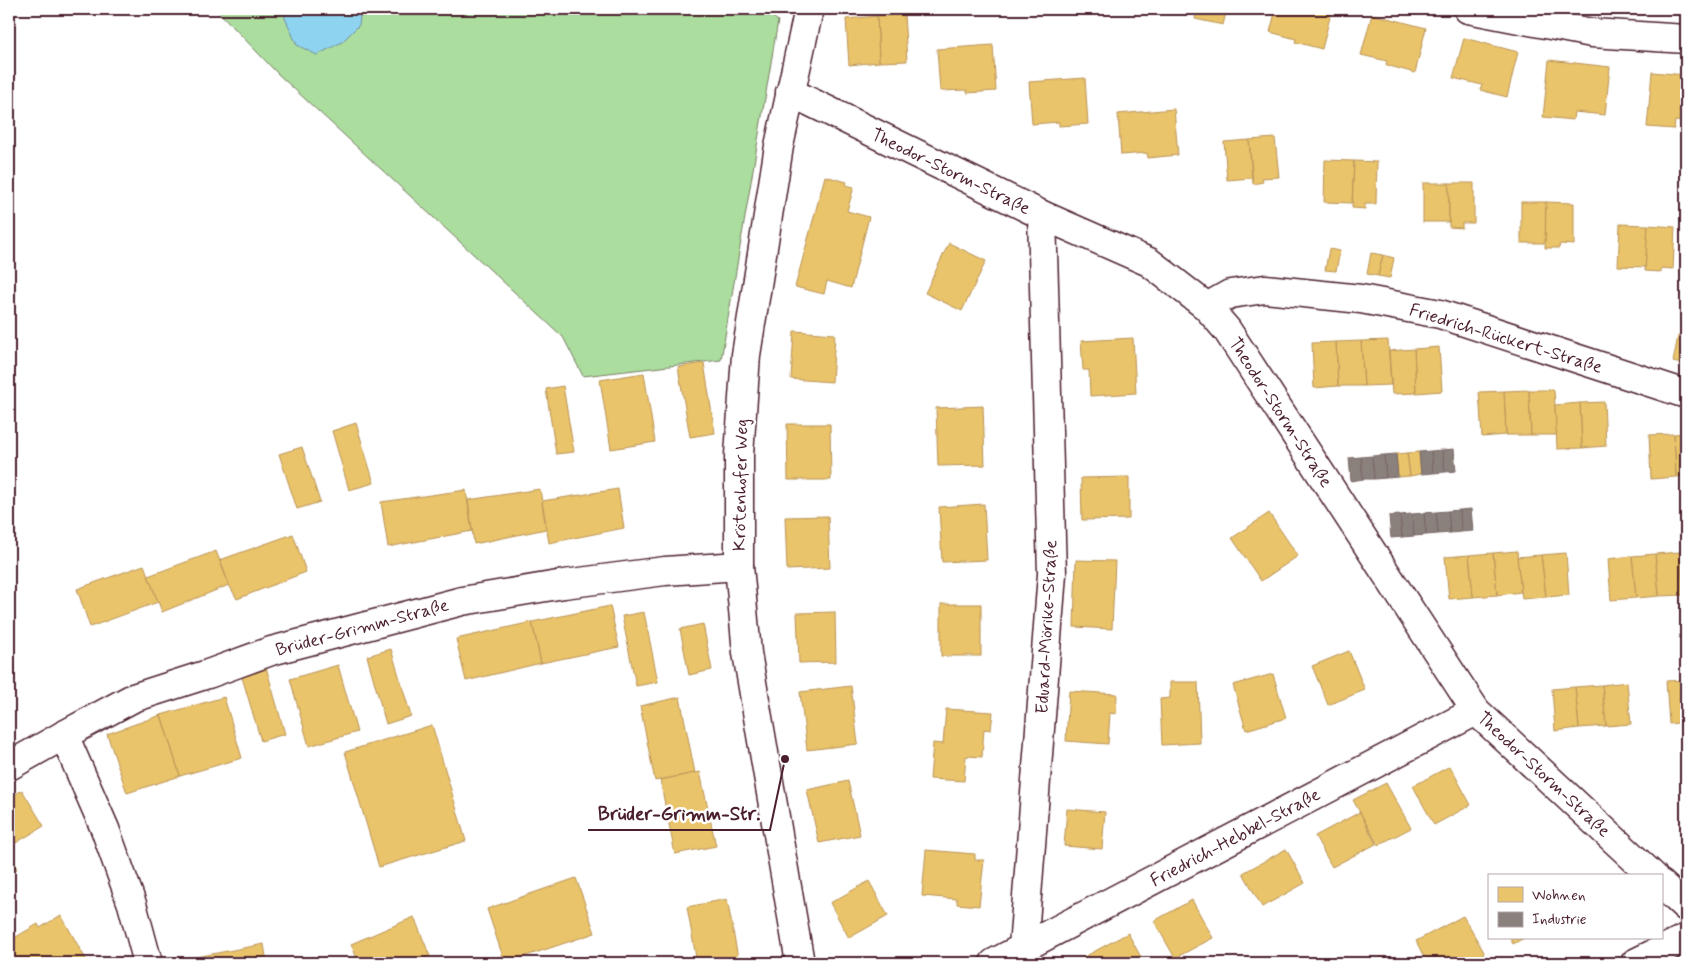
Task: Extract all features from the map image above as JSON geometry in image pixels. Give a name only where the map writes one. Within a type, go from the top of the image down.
[{"type":"street","name":"Krötenhofer Weg","points":[[800,963],[747,653],[739,566],[739,455],[746,355],[779,146],[808,9]]},
{"type":"street","points":[[1468,9],[1592,33],[1686,40]]},
{"type":"street","name":"Theodor-Storm-Straße","points":[[790,92],[1042,215],[1149,262],[1207,307],[1228,330],[1476,711],[1650,874]]},
{"type":"street","name":"Eduard-Mörike-Straße","points":[[1024,948],[1052,574],[1042,215]]},
{"type":"street","name":"Friedrich-Rückert-Straße","points":[[1207,307],[1230,294],[1265,289],[1361,299],[1440,314],[1686,394]]},
{"type":"street","name":"Brüder-Grimm-Straße","points":[[9,766],[133,698],[271,651],[462,601],[564,584],[665,571],[739,566]]},
{"type":"street","name":"Friedrich-Hebbel-Straße","points":[[994,963],[1476,711]]},
{"type":"street","points":[[64,735],[105,829],[132,904],[148,963]]},
{"type":"street","points":[[1662,885],[1686,907]]},
{"type":"street","points":[[1635,963],[1686,938]]},
{"type":"green space","points":[[216,9],[763,9],[778,21],[721,360],[583,376],[563,337],[278,74]]},
{"type":"water","points":[[284,9],[361,9],[359,25],[342,42],[317,55],[297,45],[285,18]]},
{"type":"building: Wohnen","points":[[1175,9],[1227,9],[1223,25],[1195,19],[1196,14]]},
{"type":"building: Wohnen","points":[[1276,9],[1332,9],[1322,49],[1295,42],[1296,39],[1270,32]]},
{"type":"building: Wohnen","points":[[904,14],[907,61],[879,62],[877,16]]},
{"type":"building: Wohnen","points":[[1372,14],[1426,28],[1415,73],[1386,65],[1387,61],[1361,55]]},
{"type":"building: Wohnen","points":[[877,16],[879,62],[849,65],[846,19]]},
{"type":"building: Wohnen","points":[[1464,38],[1518,52],[1507,97],[1480,90],[1482,85],[1453,78]]},
{"type":"building: Wohnen","points":[[993,45],[996,91],[967,93],[967,90],[940,91],[937,49]]},
{"type":"building: Wohnen","points":[[1549,60],[1610,67],[1605,115],[1574,112],[1573,120],[1543,117]]},
{"type":"building: Wohnen","points":[[1652,72],[1686,75],[1686,122],[1675,121],[1674,129],[1647,127]]},
{"type":"building: Wohnen","points":[[1085,78],[1088,124],[1059,126],[1059,122],[1032,124],[1029,82]]},
{"type":"building: Wohnen","points":[[1174,109],[1178,155],[1148,158],[1147,153],[1121,155],[1118,114]]},
{"type":"building: Wohnen","points":[[1275,138],[1279,177],[1262,178],[1263,182],[1253,184],[1249,140]]},
{"type":"building: Wohnen","points":[[1249,140],[1252,178],[1227,180],[1224,142]]},
{"type":"building: Wohnen","points":[[1325,160],[1354,161],[1352,203],[1324,202]]},
{"type":"building: Wohnen","points":[[1354,161],[1377,162],[1376,204],[1365,204],[1365,209],[1352,208]]},
{"type":"building: Wohnen","points":[[825,176],[847,182],[846,185],[854,187],[847,211],[869,217],[851,288],[827,281],[824,294],[795,287]]},
{"type":"building: Wohnen","points":[[1423,183],[1449,183],[1449,222],[1423,222]]},
{"type":"building: Wohnen","points":[[1449,183],[1474,183],[1474,223],[1462,223],[1462,228],[1449,227]]},
{"type":"building: Wohnen","points":[[1521,202],[1546,202],[1546,243],[1521,243]]},
{"type":"building: Wohnen","points":[[1546,202],[1574,203],[1574,245],[1560,244],[1559,248],[1545,248]]},
{"type":"building: Wohnen","points":[[1620,224],[1648,225],[1646,267],[1618,266]]},
{"type":"building: Wohnen","points":[[1648,225],[1675,227],[1673,269],[1661,268],[1661,272],[1645,271]]},
{"type":"building: Wohnen","points":[[949,243],[986,261],[962,311],[925,293]]},
{"type":"building: Wohnen","points":[[1329,249],[1340,251],[1336,271],[1325,270]]},
{"type":"building: Wohnen","points":[[1371,253],[1383,255],[1378,276],[1367,274]]},
{"type":"building: Wohnen","points":[[1383,255],[1394,258],[1390,278],[1378,276]]},
{"type":"building: Wohnen","points":[[794,331],[835,334],[832,382],[791,379]]},
{"type":"building: Wohnen","points":[[1678,336],[1686,338],[1686,365],[1673,362]]},
{"type":"building: Wohnen","points":[[1133,338],[1136,393],[1090,396],[1089,370],[1083,370],[1081,341]]},
{"type":"building: Wohnen","points":[[1388,340],[1391,385],[1364,386],[1361,341]]},
{"type":"building: Wohnen","points":[[1361,341],[1364,386],[1338,386],[1336,342]]},
{"type":"building: Wohnen","points":[[1336,342],[1338,386],[1314,388],[1312,343]]},
{"type":"building: Wohnen","points":[[1439,347],[1442,391],[1416,393],[1414,349]]},
{"type":"building: Wohnen","points":[[1414,349],[1416,393],[1392,394],[1389,351]]},
{"type":"building: Wohnen","points":[[704,363],[715,433],[690,437],[678,367]]},
{"type":"building: Wohnen","points":[[644,373],[655,442],[611,449],[600,380]]},
{"type":"building: Wohnen","points":[[563,386],[574,452],[556,454],[546,389]]},
{"type":"building: Wohnen","points":[[1529,390],[1531,435],[1506,435],[1504,391]]},
{"type":"building: Wohnen","points":[[1529,390],[1554,390],[1557,435],[1531,435]]},
{"type":"building: Wohnen","points":[[1504,391],[1506,435],[1482,437],[1479,392]]},
{"type":"building: Wohnen","points":[[1604,402],[1606,446],[1582,448],[1580,403]]},
{"type":"building: Wohnen","points":[[1580,403],[1582,448],[1557,449],[1555,405]]},
{"type":"building: Wohnen","points":[[983,406],[985,465],[938,466],[936,408]]},
{"type":"building: Wohnen","points":[[356,423],[374,483],[349,490],[332,431]]},
{"type":"building: Wohnen","points":[[787,424],[830,424],[831,480],[788,480]]},
{"type":"building: Wohnen","points":[[1686,433],[1686,476],[1676,477],[1674,434]]},
{"type":"building: Wohnen","points":[[1674,434],[1676,477],[1651,479],[1649,435]]},
{"type":"building: Wohnen","points":[[302,447],[320,502],[297,509],[279,454]]},
{"type":"building: Wohnen","points":[[1419,452],[1421,474],[1410,476],[1407,453]]},
{"type":"building: Wohnen","points":[[1407,453],[1410,476],[1398,477],[1396,454]]},
{"type":"building: Wohnen","points":[[1129,477],[1129,519],[1082,520],[1081,478]]},
{"type":"building: Wohnen","points":[[540,489],[546,529],[474,544],[468,500]]},
{"type":"building: Wohnen","points":[[618,489],[624,528],[549,543],[542,501]]},
{"type":"building: Wohnen","points":[[466,490],[472,531],[388,547],[381,502]]},
{"type":"building: Wohnen","points":[[984,504],[987,560],[942,562],[939,507]]},
{"type":"building: Wohnen","points":[[1269,513],[1298,556],[1261,581],[1232,538]]},
{"type":"building: Wohnen","points":[[828,516],[830,568],[787,570],[785,517]]},
{"type":"building: Wohnen","points":[[293,534],[306,572],[237,599],[229,585],[220,560]]},
{"type":"building: Wohnen","points":[[216,551],[229,585],[162,612],[148,576]]},
{"type":"building: Wohnen","points":[[1517,551],[1521,592],[1497,595],[1493,553]]},
{"type":"building: Wohnen","points":[[1680,552],[1684,595],[1659,596],[1655,554]]},
{"type":"building: Wohnen","points":[[1680,552],[1686,552],[1686,594],[1684,595]]},
{"type":"building: Wohnen","points":[[1493,553],[1497,595],[1473,597],[1469,555]]},
{"type":"building: Wohnen","points":[[1566,553],[1569,595],[1546,597],[1541,555]]},
{"type":"building: Wohnen","points":[[1655,554],[1659,596],[1636,598],[1632,556]]},
{"type":"building: Wohnen","points":[[1469,555],[1473,597],[1449,599],[1445,557]]},
{"type":"building: Wohnen","points":[[1541,555],[1546,597],[1522,599],[1517,557]]},
{"type":"building: Wohnen","points":[[1632,556],[1636,598],[1611,600],[1608,559]]},
{"type":"building: Wohnen","points":[[1076,560],[1115,561],[1112,629],[1074,627]]},
{"type":"building: Wohnen","points":[[144,565],[158,602],[90,627],[77,589]]},
{"type":"building: Wohnen","points":[[941,604],[981,604],[981,656],[941,656]]},
{"type":"building: Wohnen","points":[[610,606],[619,647],[541,663],[532,622]]},
{"type":"building: Wohnen","points":[[644,612],[658,682],[636,686],[622,616]]},
{"type":"building: Wohnen","points":[[835,612],[836,662],[799,663],[797,613]]},
{"type":"building: Wohnen","points":[[532,622],[541,663],[466,681],[456,639]]},
{"type":"building: Wohnen","points":[[703,624],[712,670],[689,675],[680,629]]},
{"type":"building: Wohnen","points":[[391,649],[411,716],[386,724],[367,656]]},
{"type":"building: Wohnen","points":[[1349,651],[1365,690],[1328,705],[1312,666]]},
{"type":"building: Wohnen","points":[[338,665],[357,732],[309,746],[290,679]]},
{"type":"building: Wohnen","points":[[266,667],[285,734],[261,741],[241,674]]},
{"type":"building: Wohnen","points":[[1273,674],[1286,718],[1246,730],[1233,685]]},
{"type":"building: Wohnen","points":[[1686,680],[1686,722],[1669,724],[1666,681]]},
{"type":"building: Wohnen","points":[[1170,682],[1198,682],[1200,743],[1162,745],[1160,699],[1170,698]]},
{"type":"building: Wohnen","points":[[1627,682],[1631,724],[1606,726],[1602,685]]},
{"type":"building: Wohnen","points":[[1602,685],[1606,726],[1579,728],[1575,687]]},
{"type":"building: Wohnen","points":[[851,686],[858,744],[807,750],[800,692]]},
{"type":"building: Wohnen","points":[[1575,687],[1579,728],[1555,731],[1552,689]]},
{"type":"building: Wohnen","points":[[1069,691],[1117,694],[1116,714],[1110,713],[1108,744],[1066,741]]},
{"type":"building: Wohnen","points":[[224,697],[242,758],[180,776],[161,715]]},
{"type":"building: Wohnen","points":[[680,697],[695,773],[655,781],[640,706]]},
{"type":"building: Wohnen","points":[[946,709],[993,712],[991,730],[984,729],[982,757],[966,756],[964,781],[930,779],[933,743],[943,744]]},
{"type":"building: Wohnen","points":[[161,715],[180,776],[127,793],[107,734]]},
{"type":"building: Wohnen","points":[[432,725],[466,841],[379,867],[345,752]]},
{"type":"building: Wohnen","points":[[1450,766],[1471,805],[1434,825],[1413,786]]},
{"type":"building: Wohnen","points":[[700,772],[716,846],[675,854],[660,780]]},
{"type":"building: Wohnen","points":[[848,781],[860,835],[819,843],[807,790]]},
{"type":"building: Wohnen","points":[[1386,783],[1411,828],[1378,845],[1353,800]]},
{"type":"building: Wohnen","points":[[22,790],[44,826],[9,847],[9,798]]},
{"type":"building: Wohnen","points":[[1067,809],[1105,812],[1102,849],[1064,846]]},
{"type":"building: Wohnen","points":[[1360,812],[1376,844],[1332,867],[1315,836]]},
{"type":"building: Wohnen","points":[[1286,849],[1305,883],[1262,907],[1243,873]]},
{"type":"building: Wohnen","points":[[926,850],[975,854],[975,860],[984,860],[979,906],[957,904],[957,899],[922,896]]},
{"type":"building: Wohnen","points":[[9,856],[17,869],[9,874]]},
{"type":"building: Wohnen","points":[[576,878],[595,933],[505,963],[487,909]]},
{"type":"building: Wohnen","points":[[869,881],[888,916],[849,938],[830,903]]},
{"type":"building: Wohnen","points":[[727,899],[739,963],[697,963],[687,907]]},
{"type":"building: Wohnen","points":[[1192,900],[1213,938],[1175,958],[1154,921]]},
{"type":"building: Wohnen","points":[[61,915],[88,963],[9,963],[9,941],[38,924],[40,928]]},
{"type":"building: Wohnen","points":[[1463,916],[1484,952],[1481,959],[1474,963],[1427,963],[1416,941]]},
{"type":"building: Wohnen","points":[[414,917],[430,956],[413,963],[359,963],[351,944]]},
{"type":"building: Wohnen","points":[[1128,933],[1144,963],[1079,963],[1077,961]]},
{"type":"building: Wohnen","points":[[1511,940],[1520,940],[1513,944]]},
{"type":"building: Wohnen","points":[[264,944],[267,963],[191,963],[191,958]]},
{"type":"building: Wohnen","points":[[1382,957],[1385,963],[1371,963]]},
{"type":"building: Industrie","points":[[1454,449],[1456,471],[1445,472],[1442,450]]},
{"type":"building: Industrie","points":[[1442,450],[1445,472],[1433,473],[1431,451]]},
{"type":"building: Industrie","points":[[1431,451],[1433,473],[1421,474],[1419,452]]},
{"type":"building: Industrie","points":[[1396,454],[1398,477],[1386,478],[1384,455]]},
{"type":"building: Industrie","points":[[1384,455],[1386,478],[1374,479],[1372,456]]},
{"type":"building: Industrie","points":[[1372,456],[1374,479],[1363,479],[1361,457]]},
{"type":"building: Industrie","points":[[1361,457],[1363,479],[1351,481],[1349,458]]},
{"type":"building: Industrie","points":[[1471,509],[1473,531],[1461,532],[1460,510]]},
{"type":"building: Industrie","points":[[1460,510],[1461,532],[1450,533],[1448,511]]},
{"type":"building: Industrie","points":[[1448,511],[1450,533],[1438,534],[1436,512]]},
{"type":"building: Industrie","points":[[1436,512],[1438,534],[1426,535],[1424,513]]},
{"type":"building: Industrie","points":[[1424,513],[1426,535],[1414,536],[1412,514]]},
{"type":"building: Industrie","points":[[1412,514],[1414,536],[1402,537],[1400,515]]},
{"type":"building: Industrie","points":[[1400,515],[1402,537],[1391,538],[1389,516]]},
{"type":"place","name":"Brüder-Grimm-Str.","points":[[785,759]]}]
